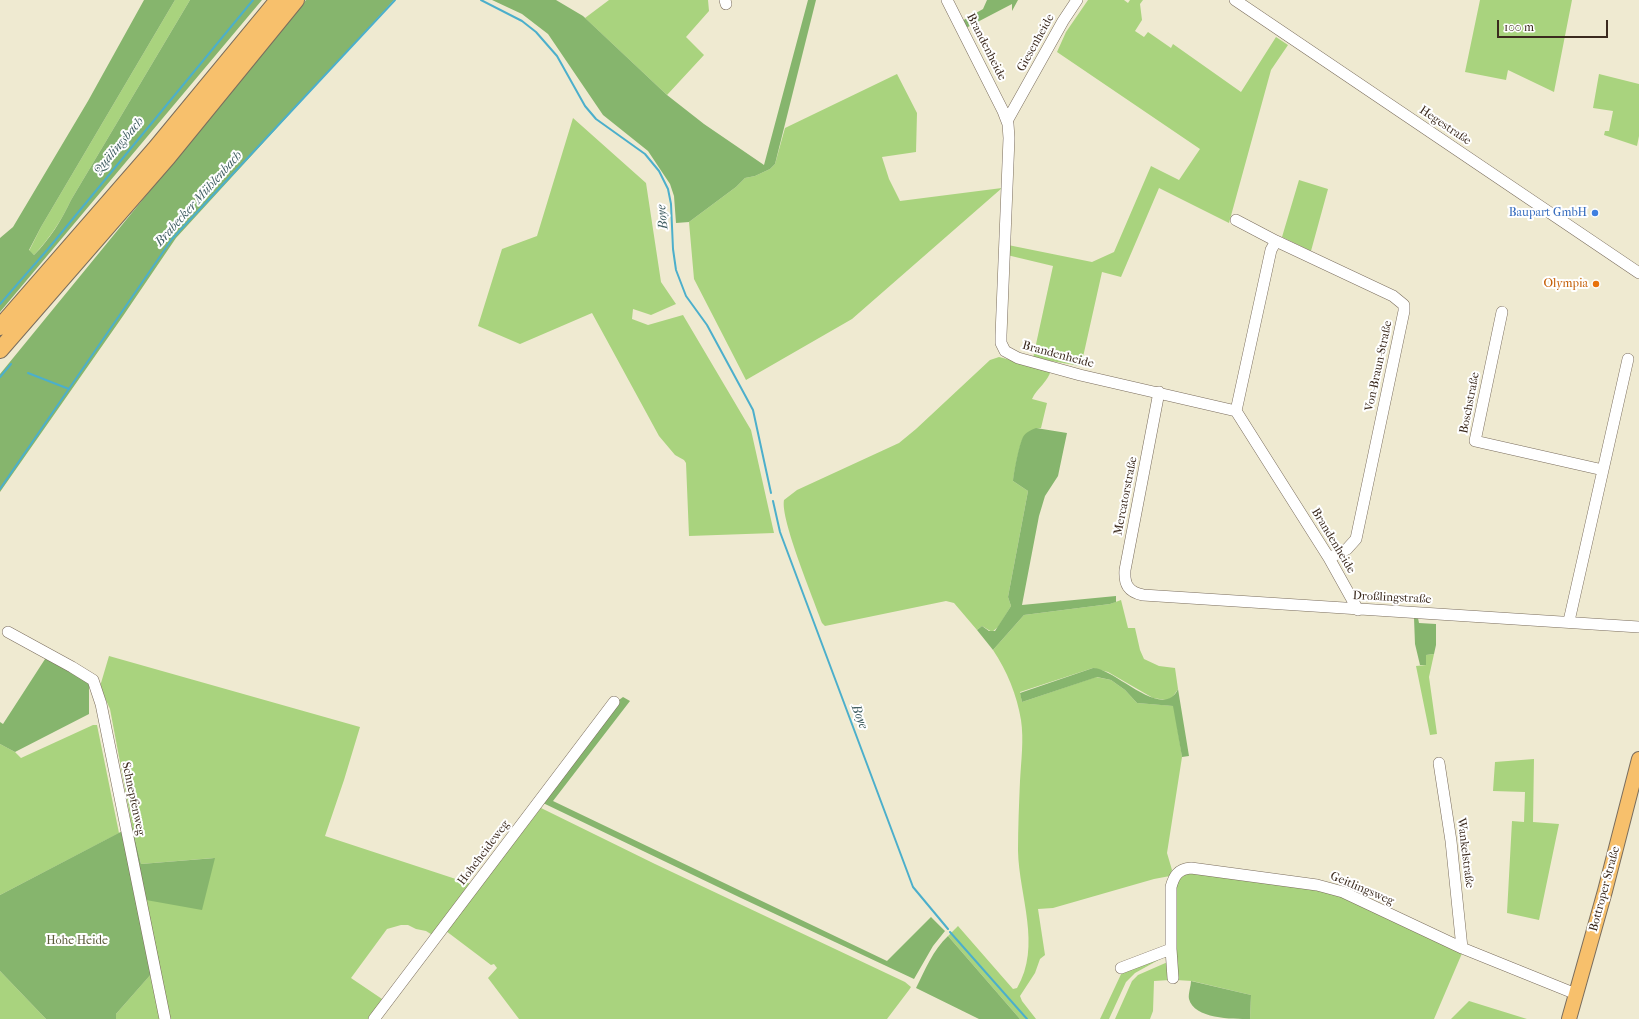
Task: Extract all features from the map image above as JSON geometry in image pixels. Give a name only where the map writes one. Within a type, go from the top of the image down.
[{"type":"highway","points":[[0,326],[155,150],[278,0]]},
{"type":"highway","points":[[0,350],[168,157],[296,0]]},
{"type":"main road","name":"Bottroper Straße","points":[[1569,1019],[1605,892],[1639,759]]},
{"type":"street","name":"Brandenheide","points":[[947,0],[1007,121],[1009,138],[1001,335],[1001,343],[1004,351],[1018,358],[1080,375],[1236,411],[1329,558],[1358,610]]},
{"type":"street","name":"Giesenheide","points":[[1007,121],[1076,0]]},
{"type":"street","name":"Hegestraße","points":[[1235,0],[1639,273]]},
{"type":"street","name":"Von-Braun-Straße","points":[[1236,220],[1276,241],[1393,296],[1404,305],[1404,311],[1356,540],[1347,549],[1329,558]]},
{"type":"street","points":[[1236,411],[1271,250],[1276,241]]},
{"type":"street","name":"Boschstraße","points":[[1502,312],[1475,441],[1482,444],[1603,470]]},
{"type":"street","points":[[1569,621],[1628,359]]},
{"type":"street","name":"Mercatorstraße","points":[[1143,595],[1134,593],[1127,586],[1125,570],[1159,392]]},
{"type":"street","name":"Droßlingstraße","points":[[1143,595],[1358,610],[1569,621],[1639,627]]},
{"type":"street","name":"Schnepfenweg","points":[[8,632],[93,680],[101,704],[165,1019]]},
{"type":"street","name":"Hoheheideweg","points":[[374,1019],[614,702]]},
{"type":"street","name":"Wankelstraße","points":[[1439,763],[1450,841],[1462,948]]},
{"type":"street","name":"Geitlingsweg","points":[[1173,978],[1171,887],[1177,873],[1184,869],[1191,868],[1318,884],[1343,892],[1462,948],[1576,994]]},
{"type":"street","points":[[1121,968],[1172,949]]},
{"type":"green space","points":[[144,0],[175,0],[41,227],[29,250],[34,255],[45,243],[59,222],[190,0],[262,0],[0,312],[0,238],[13,227],[88,101]]},
{"type":"green space","points":[[175,0],[190,0],[71,200],[63,216],[34,255],[29,251],[41,227]]},
{"type":"green space","points":[[306,0],[394,0],[176,238],[0,492],[0,374]]},
{"type":"green space","points":[[492,0],[556,0],[583,16],[667,95],[704,124],[764,165],[808,0],[816,0],[775,164],[770,169],[755,176],[745,178],[736,187],[689,222],[676,223],[674,196],[670,184],[648,151],[603,115],[548,34],[522,14]]},
{"type":"green space","points":[[609,0],[708,0],[709,11],[686,37],[704,55],[667,95],[585,18]]},
{"type":"green space","points":[[987,0],[1018,0],[1012,11],[1012,4],[966,28],[962,21],[983,9]]},
{"type":"green space","points":[[1088,0],[1124,0],[1128,3],[1130,0],[1143,0],[1140,4],[1142,20],[1135,31],[1144,37],[1148,32],[1171,48],[1173,44],[1241,92],[1276,37],[1288,45],[1271,70],[1229,223],[1159,188],[1121,277],[1102,272],[1081,366],[1033,358],[1053,266],[1007,255],[1008,245],[1092,262],[1114,252],[1151,166],[1179,180],[1200,149],[1057,52],[1066,32]]},
{"type":"green space","points":[[1480,0],[1572,0],[1554,92],[1508,70],[1506,80],[1465,72]]},
{"type":"green space","points":[[897,74],[917,113],[916,152],[882,157],[889,179],[900,201],[1002,188],[852,319],[746,380],[694,279],[689,222],[736,187],[745,178],[755,176],[770,169],[775,164],[785,128]]},
{"type":"green space","points":[[1599,74],[1639,84],[1639,136],[1637,146],[1604,135],[1605,131],[1609,131],[1613,111],[1593,108]]},
{"type":"green space","points":[[573,118],[646,183],[661,282],[676,304],[651,315],[633,309],[632,319],[648,325],[683,315],[751,430],[774,533],[689,536],[686,463],[684,460],[675,455],[659,436],[592,313],[520,344],[478,326],[502,249],[537,236]]},
{"type":"green space","points":[[1299,180],[1328,189],[1311,251],[1282,237]]},
{"type":"green space","points":[[999,357],[1051,370],[1050,374],[1032,399],[1047,403],[1041,428],[1028,433],[1024,437],[1016,465],[1013,481],[1028,491],[1008,597],[1011,606],[998,627],[992,632],[982,626],[977,630],[954,603],[946,601],[825,626],[822,623],[792,541],[784,510],[784,500],[797,490],[899,443],[990,360]]},
{"type":"green space","points":[[1036,428],[1067,433],[1058,476],[1045,496],[1039,516],[1022,605],[1116,596],[1116,602],[1024,615],[993,650],[977,630],[982,626],[989,631],[995,631],[1011,606],[1008,597],[1028,491],[1013,481],[1021,441],[1027,432]]},
{"type":"green space","points":[[1121,600],[1128,628],[1135,628],[1140,650],[1144,659],[1159,666],[1175,668],[1178,689],[1172,698],[1166,700],[1153,698],[1108,672],[1093,668],[1020,692],[1022,702],[1096,677],[1111,680],[1125,690],[1137,703],[1174,706],[1182,757],[1167,853],[1172,870],[1170,876],[1154,879],[1053,908],[1038,909],[1045,955],[1040,959],[1035,973],[1020,996],[1022,1001],[1036,1019],[1020,1019],[948,936],[958,926],[1013,989],[1017,988],[1024,972],[1028,955],[1029,938],[1018,851],[1022,728],[1014,692],[1003,666],[993,650],[1024,615],[1110,604]]},
{"type":"green space","points":[[1414,618],[1418,618],[1419,623],[1436,624],[1436,645],[1434,654],[1426,655],[1426,665],[1420,665],[1415,644]]},
{"type":"green space","points":[[1434,654],[1429,677],[1437,734],[1430,735],[1416,666],[1426,665],[1426,655]]},
{"type":"green space","points":[[47,656],[89,682],[89,714],[15,752],[0,744],[0,722],[3,724]]},
{"type":"green space","points":[[109,656],[360,727],[325,836],[474,885],[434,936],[426,931],[416,929],[408,925],[401,925],[387,929],[351,978],[385,1001],[371,1019],[170,1019],[146,900],[214,858],[141,864],[132,826],[110,709],[101,689],[101,683]]},
{"type":"green space","points":[[1093,668],[1102,670],[1138,691],[1150,697],[1161,700],[1171,698],[1178,689],[1189,756],[1182,757],[1173,706],[1137,703],[1125,690],[1111,680],[1097,677],[1022,702],[1020,693]]},
{"type":"green space","points":[[623,697],[630,701],[553,801],[887,961],[931,917],[945,931],[933,946],[914,979],[543,803],[619,700]]},
{"type":"green space","points":[[93,725],[97,725],[119,833],[0,895],[0,744],[15,752],[21,758]]},
{"type":"green space","points":[[1534,759],[1533,822],[1559,824],[1539,920],[1507,913],[1512,821],[1524,822],[1525,792],[1493,791],[1495,762]]},
{"type":"green space","points":[[541,808],[655,864],[905,982],[911,987],[887,1019],[519,1019],[488,978],[497,968],[494,964],[491,965],[446,931]]},
{"type":"green space","name":"Hohe Heide","points":[[132,826],[141,864],[215,858],[202,910],[146,900],[160,964],[116,1014],[116,1019],[46,1019],[0,971],[0,895]]},
{"type":"green space","points":[[1190,872],[1335,893],[1463,951],[1434,1019],[1250,1019],[1251,995],[1192,981],[1176,980],[1175,891],[1179,876]]},
{"type":"green space","points":[[948,936],[1020,1019],[979,1019],[916,988],[934,954]]},
{"type":"green space","points":[[1162,958],[1135,973],[1126,982],[1109,1019],[1100,1019],[1123,970]]},
{"type":"green space","points":[[1170,961],[1170,980],[1154,981],[1153,1011],[1150,1019],[1115,1019],[1132,981],[1138,975]]},
{"type":"green space","points":[[0,971],[46,1019],[0,1019]]},
{"type":"green space","points":[[152,973],[161,1019],[116,1019],[116,1014]]},
{"type":"green space","points":[[1191,981],[1251,995],[1250,1019],[1224,1018],[1198,1011],[1192,1006],[1189,999]]},
{"type":"green space","points":[[1469,1001],[1527,1019],[1451,1019]]},
{"type":"waterway","name":"Quälingsbach","points":[[0,304],[48,249],[253,0]]},
{"type":"waterway","name":"Brabecker Mühlenbach","points":[[0,489],[172,239],[395,0]]},
{"type":"waterway","name":"Boye","points":[[481,0],[522,21],[536,32],[557,56],[585,106],[596,119],[645,154],[659,171],[668,189],[671,204],[673,249],[676,270],[686,296],[707,325],[753,410],[771,493]]},
{"type":"waterway","points":[[0,377],[11,364]]},
{"type":"waterway","points":[[28,373],[69,389]]},
{"type":"waterway","name":"Boye","points":[[773,501],[780,532],[913,887],[948,929]]},
{"type":"waterway","name":"Boye","points":[[950,932],[1027,1019]]},
{"type":"place","name":"Baupart GmbH","points":[[1595,213]]},
{"type":"place","name":"Olympia","points":[[1596,284]]}]
